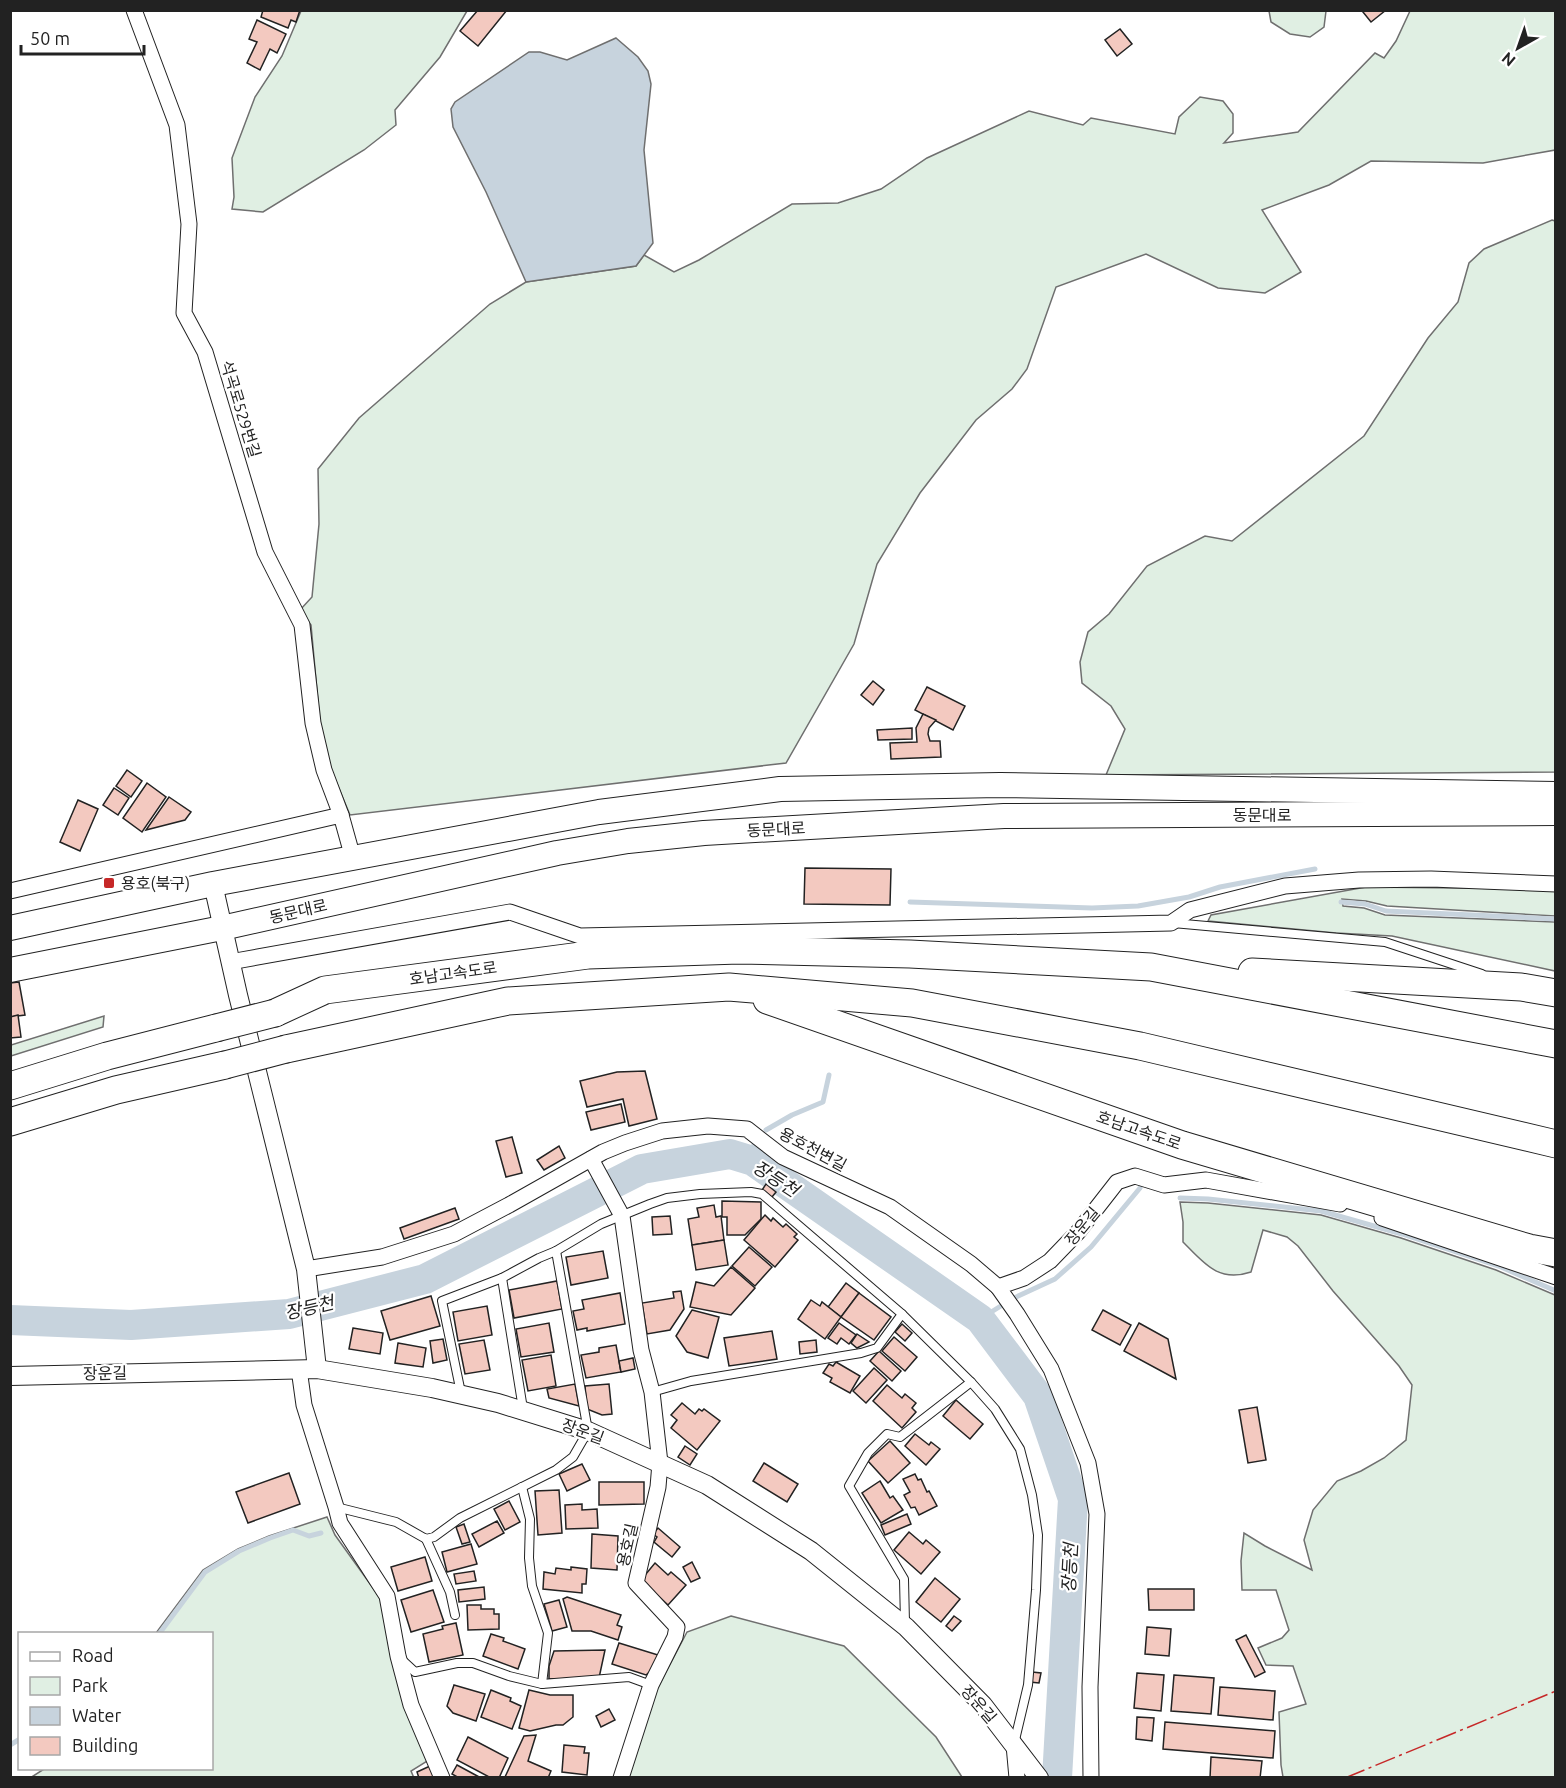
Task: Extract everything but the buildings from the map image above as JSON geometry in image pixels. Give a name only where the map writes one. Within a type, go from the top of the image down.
[{"type":"highway","name":"호남고속도로","points":[[10,1086],[107,1056],[275,1012],[325,990],[588,955],[739,950],[910,954],[1151,967],[1556,1044]]},
{"type":"highway","name":"호남고속도로","points":[[910,954],[1521,987],[1551,996]]},
{"type":"highway","name":"호남고속도로","points":[[729,987],[1182,1145],[1556,1254]]},
{"type":"highway","name":"호남고속도로","points":[[10,1122],[116,1090],[225,1065],[286,1048],[508,1001],[729,987],[912,1004],[1140,1046],[1556,1144]]},
{"type":"main road","name":"동문대로","points":[[10,928],[213,884],[599,812],[780,789],[1000,785],[1556,794]]},
{"type":"main road","name":"동문대로","points":[[10,970],[222,928],[557,853],[704,832],[1004,816],[1556,813]]},
{"type":"street","name":"석곡로529번길","points":[[134,10],[177,125],[189,224],[184,314],[205,352],[265,552],[302,625],[313,723],[324,770],[341,815],[353,858]]},
{"type":"street","points":[[10,891],[341,815]]},
{"type":"street","points":[[230,962],[510,912],[580,936],[1171,923],[1190,910],[1285,886],[1359,880],[1431,879],[1556,884]]},
{"type":"street","points":[[213,884],[307,1275],[310,1365],[304,1405],[340,1523],[387,1596],[398,1656],[411,1705],[442,1778]]},
{"type":"street","name":"용호천변길","points":[[307,1275],[382,1257],[454,1234],[593,1163],[625,1143],[662,1131],[708,1126],[747,1130],[783,1157],[890,1207],[970,1264],[998,1287]]},
{"type":"street","points":[[593,1163],[619,1210],[641,1350],[652,1392],[660,1463]]},
{"type":"street","name":"장운길","points":[[998,1287],[1024,1278],[1050,1262],[1078,1232],[1117,1182],[1135,1176],[1164,1185],[1206,1180],[1343,1204],[1556,1277]]},
{"type":"street","points":[[998,1287],[1051,1369],[1088,1463],[1097,1514],[1090,1687],[1091,1778]]},
{"type":"street","name":"장운길","points":[[10,1376],[310,1365],[462,1394],[588,1431],[707,1485],[811,1551],[906,1626],[983,1705],[1014,1745],[1028,1773]]},
{"type":"street","name":"용호길","points":[[621,1778],[651,1685],[675,1637],[677,1627],[636,1583],[658,1487],[660,1463]]},
{"type":"lane","points":[[1171,923],[1385,942],[1521,987]]},
{"type":"lane","points":[[462,1394],[442,1301],[502,1278],[556,1251],[602,1224],[619,1210],[667,1198],[700,1194],[751,1192],[762,1194],[902,1314],[971,1382],[995,1409],[1020,1449],[1032,1495],[1038,1535],[1028,1685],[1014,1745]]},
{"type":"lane","points":[[426,1539],[434,1537],[460,1518],[556,1470],[573,1457],[588,1431],[556,1251]]},
{"type":"lane","points":[[502,1278],[523,1411]]},
{"type":"lane","points":[[652,1392],[691,1381],[861,1353],[877,1348],[902,1314]]},
{"type":"lane","points":[[906,1626],[903,1579],[849,1486],[868,1454],[887,1434],[900,1437],[971,1382]]},
{"type":"lane","points":[[522,1487],[530,1520],[529,1558],[532,1586],[548,1633],[542,1684]]},
{"type":"lane","points":[[336,1507],[396,1522],[426,1539],[450,1592],[456,1615]]},
{"type":"lane","points":[[398,1656],[415,1672],[457,1663],[473,1664],[542,1684],[629,1677],[651,1685]]},
{"type":"green space","points":[[301,11],[467,11],[440,57],[395,110],[396,125],[364,150],[263,212],[232,209],[234,197],[232,158],[255,97],[282,56]]},
{"type":"green space","points":[[1269,11],[1326,11],[1324,27],[1310,37],[1290,34],[1271,22]]},
{"type":"green space","points":[[1410,11],[1555,11],[1555,150],[1483,163],[1371,161],[1329,185],[1262,210],[1301,272],[1265,293],[1218,288],[1146,254],[1056,287],[1027,369],[1012,389],[976,420],[920,493],[877,564],[854,644],[786,763],[350,815],[330,767],[320,724],[311,625],[300,610],[312,597],[319,524],[318,469],[359,418],[490,304],[526,282],[636,266],[644,255],[674,272],[699,260],[792,204],[838,203],[881,189],[927,158],[1029,111],[1083,125],[1091,118],[1175,134],[1179,117],[1200,97],[1223,101],[1233,114],[1233,133],[1224,143],[1298,132],[1375,53],[1384,58],[1396,41]]},
{"type":"green space","points":[[1552,220],[1555,221],[1555,772],[1106,775],[1125,729],[1111,706],[1082,683],[1080,662],[1088,632],[1109,614],[1147,566],[1205,536],[1232,541],[1364,436],[1428,338],[1458,302],[1469,263],[1484,249]]},
{"type":"green space","points":[[1366,887],[1555,889],[1555,916],[1387,906],[1342,899],[1343,906],[1364,908],[1385,915],[1555,922],[1555,971],[1392,936],[1208,921],[1211,915]]},
{"type":"green space","points":[[104,1016],[103,1027],[11,1056],[11,1045]]},
{"type":"green space","points":[[1180,1202],[1321,1215],[1401,1238],[1496,1270],[1555,1295],[1555,1777],[1283,1777],[1279,1712],[1306,1704],[1293,1666],[1266,1665],[1258,1648],[1282,1638],[1289,1630],[1276,1590],[1242,1590],[1241,1561],[1244,1533],[1312,1570],[1304,1540],[1313,1510],[1337,1481],[1384,1458],[1406,1440],[1412,1385],[1399,1366],[1333,1291],[1298,1246],[1287,1237],[1263,1230],[1251,1272],[1239,1275],[1221,1273],[1205,1264],[1183,1242]]},
{"type":"green space","points":[[327,1517],[335,1535],[381,1599],[429,1760],[411,1771],[414,1778],[30,1778],[42,1770],[213,1770],[213,1632],[157,1632],[203,1570],[238,1549]]},
{"type":"green space","points":[[731,1616],[844,1646],[936,1737],[962,1777],[624,1778],[657,1689],[687,1632]]},
{"type":"water","points":[[616,38],[638,57],[648,71],[651,84],[644,150],[653,243],[636,266],[526,282],[486,192],[453,127],[451,109],[455,102],[529,52],[540,52],[567,60]]},
{"type":"waterway","points":[[910,902],[1092,908],[1138,906],[1189,897],[1220,887],[1315,869]]},
{"type":"waterway","points":[[1341,902],[1365,904],[1386,911],[1556,919]]},
{"type":"waterway","points":[[766,1130],[792,1115],[823,1102],[829,1075]]},
{"type":"waterway","points":[[753,1161],[754,1144]]},
{"type":"waterway","name":"장등천","points":[[10,1320],[131,1325],[289,1314],[425,1279],[642,1169],[730,1154],[753,1161],[980,1319],[1038,1396],[1073,1499],[1057,1778]]},
{"type":"waterway","points":[[1014,1298],[1055,1279],[1091,1247],[1140,1188]]},
{"type":"waterway","points":[[1180,1198],[1321,1211],[1402,1234],[1501,1267],[1556,1291]]},
{"type":"waterway","points":[[980,1319],[1004,1304]]},
{"type":"waterway","points":[[160,1632],[205,1572],[239,1551],[293,1530],[309,1536],[321,1533]]},
{"type":"waterway","points":[[10,1745],[18,1740]]},
{"type":"power","points":[[1345,1778],[1556,1691]]},
{"type":"place","name":"용호(북구)","points":[[109,883]]}]
